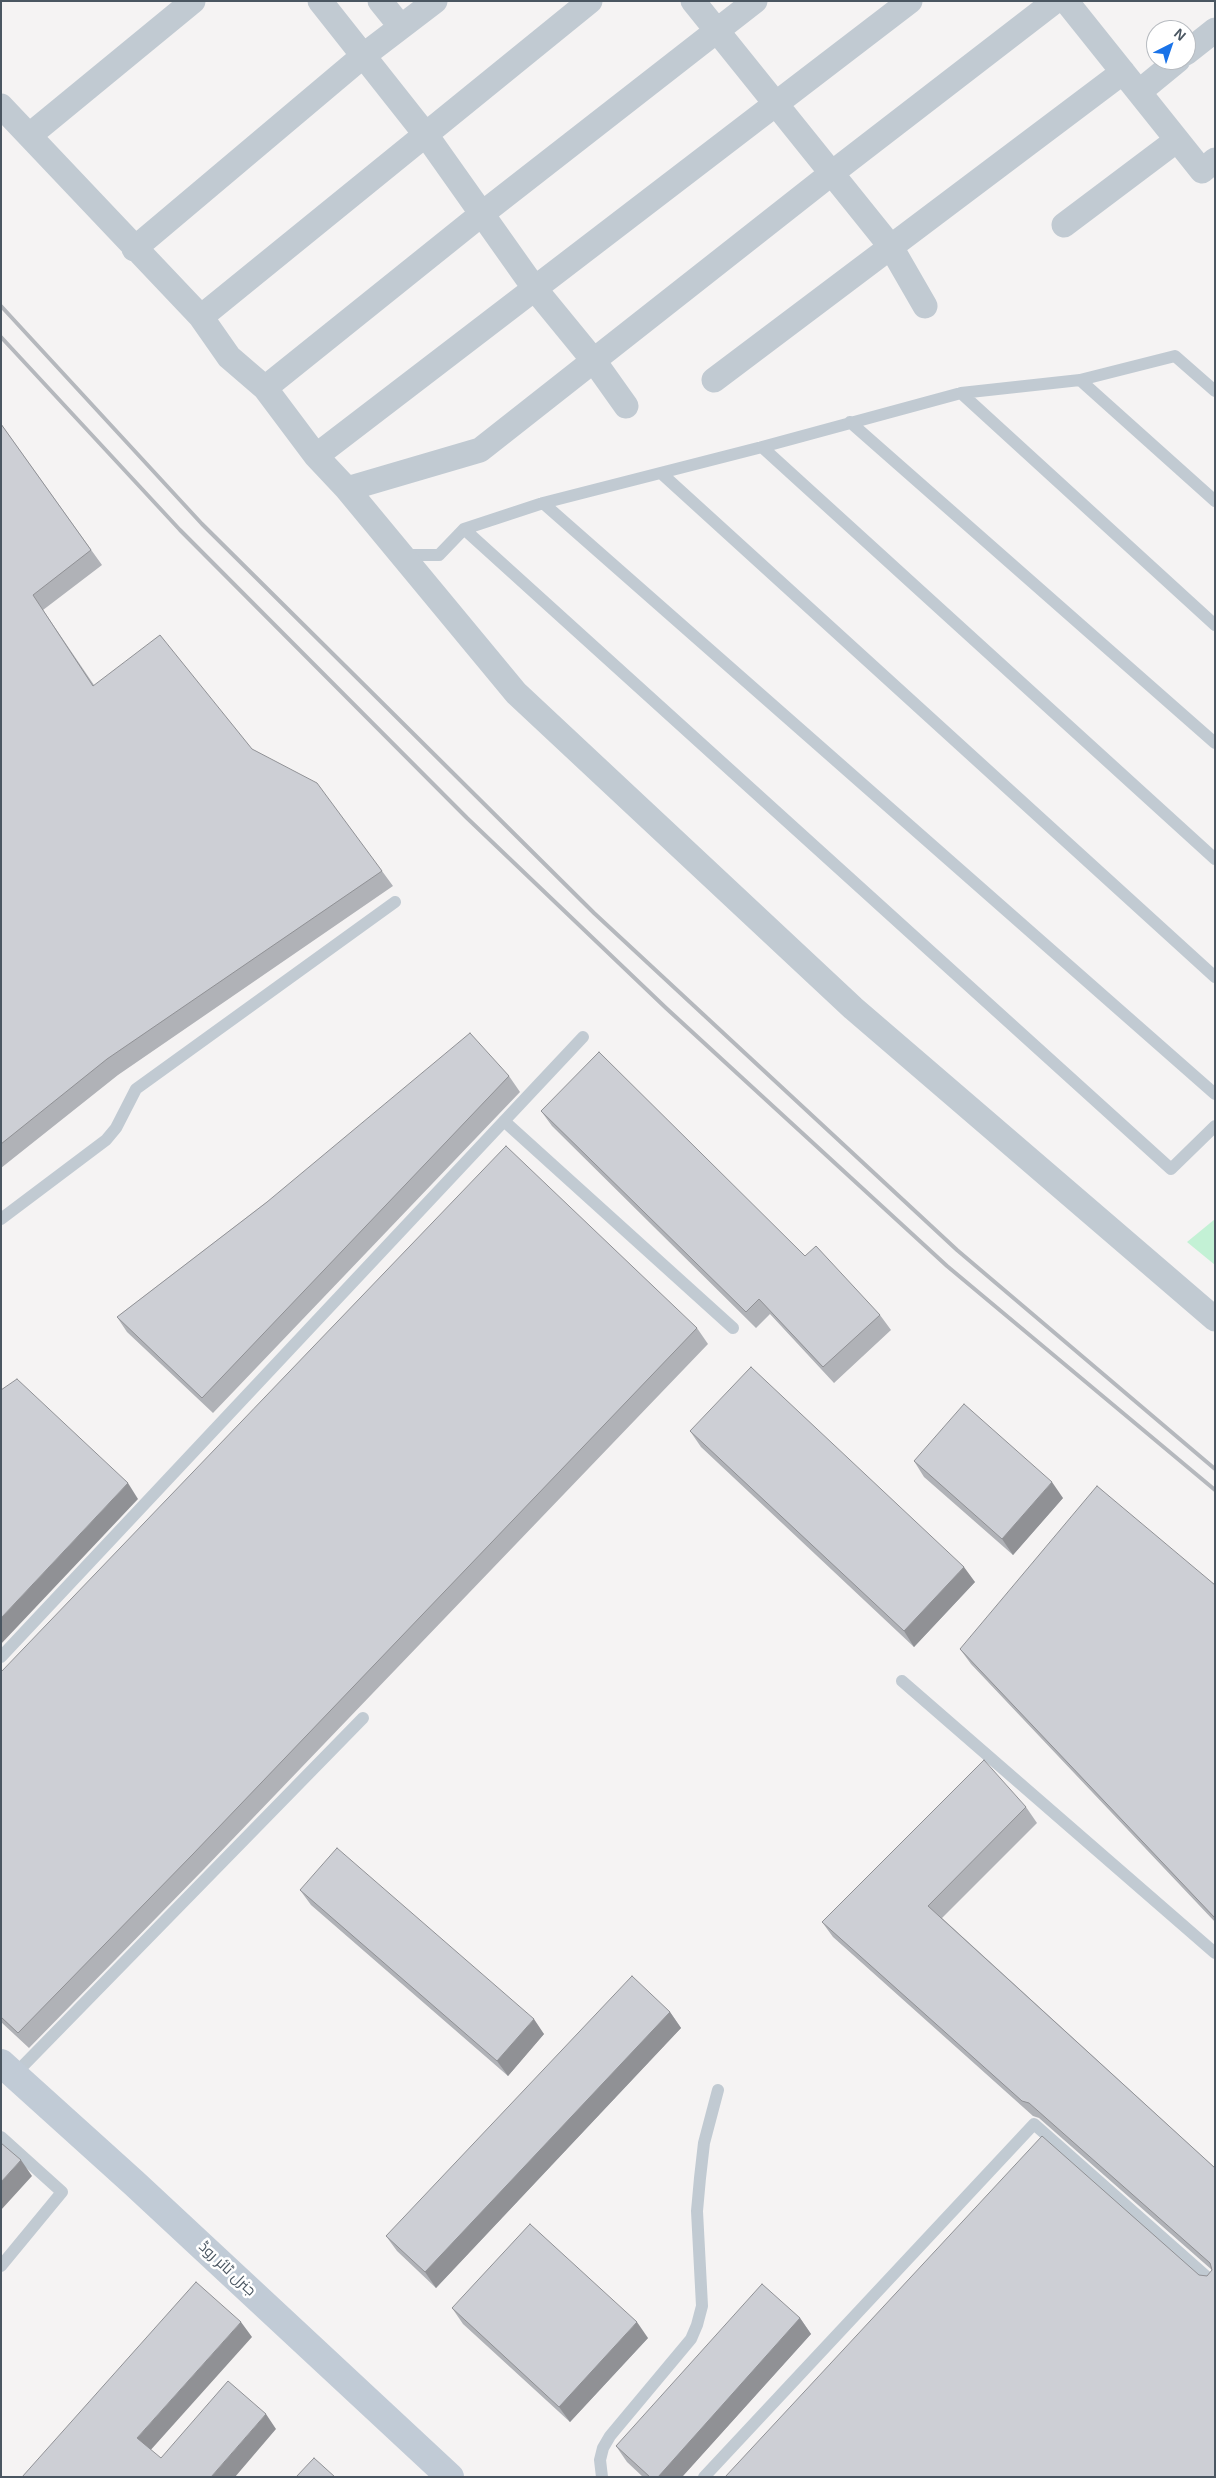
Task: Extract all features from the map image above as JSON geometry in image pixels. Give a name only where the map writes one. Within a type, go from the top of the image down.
[{"type":"street","points":[[30,135],[193,1]]},
{"type":"street","points":[[320,1],[426,135],[535,289],[594,361],[626,406]]},
{"type":"street","points":[[380,1],[401,27]]},
{"type":"street","points":[[134,249],[363,56],[435,1]]},
{"type":"street","points":[[200,318],[590,1]]},
{"type":"street","points":[[693,1],[891,247],[925,306]]},
{"type":"street","points":[[265,388],[483,213],[755,1]]},
{"type":"street","points":[[316,456],[910,1]]},
{"type":"street","points":[[348,489],[480,450],[832,173],[1055,1]]},
{"type":"street","points":[[1066,1],[1202,171],[1215,160]]},
{"type":"street","points":[[1196,45],[1215,30]]},
{"type":"street","points":[[1139,92],[1166,70]]},
{"type":"street","points":[[714,380],[1123,72]]},
{"type":"street","points":[[1,106],[200,318],[229,357],[265,388],[316,456],[348,489],[516,693],[853,1008],[1215,1319]]},
{"type":"street","points":[[1064,224],[1177,140]]},
{"type":"street","name":"جنرل ٹائر روڈ","points":[[8,2069],[134,2183],[450,2477]]},
{"type":"lane","points":[[402,556],[439,555],[464,529],[543,502],[762,447],[961,393],[1080,380],[1175,356],[1215,391]]},
{"type":"lane","points":[[1080,380],[1215,501]]},
{"type":"lane","points":[[961,393],[1215,625]]},
{"type":"lane","points":[[850,422],[1215,743]]},
{"type":"lane","points":[[762,447],[1215,859]]},
{"type":"lane","points":[[661,473],[1215,977]]},
{"type":"lane","points":[[543,502],[1215,1094]]},
{"type":"lane","points":[[464,529],[1171,1169],[1215,1126]]},
{"type":"lane","points":[[1,1219],[106,1140],[116,1128],[136,1089],[395,902]]},
{"type":"lane","points":[[1,1657],[583,1037]]},
{"type":"lane","points":[[504,1121],[733,1328]]},
{"type":"lane","points":[[902,1681],[1215,1953]]},
{"type":"lane","points":[[8,2069],[363,1718]]},
{"type":"lane","points":[[602,2477],[600,2460],[603,2448],[610,2436],[691,2339],[697,2326],[702,2306],[697,2212],[700,2178],[704,2143],[718,2090]]},
{"type":"lane","points":[[704,2477],[1034,2124],[1215,2284]]},
{"type":"lane","points":[[1,2137],[62,2192],[1,2266]]},
{"type":"green space","points":[[1215,1219],[1215,1265],[1187,1242]]},
{"type":"building","points":[[1,424],[91,550],[33,595],[93,686],[160,635],[252,749],[317,783],[382,871],[107,1059],[1,1144]]},
{"type":"building","points":[[470,1033],[509,1076],[202,1398],[117,1317],[267,1202]]},
{"type":"building","points":[[599,1052],[805,1256],[816,1246],[880,1315],[823,1367],[759,1299],[746,1312],[541,1111]]},
{"type":"building","points":[[506,1146],[697,1328],[193,1854],[18,2033],[1,2017],[1,1672]]},
{"type":"building","points":[[751,1367],[964,1567],[904,1631],[690,1431]]},
{"type":"building","points":[[17,1379],[128,1483],[1,1618],[1,1390]]},
{"type":"building","points":[[964,1404],[1052,1482],[1002,1539],[914,1461]]},
{"type":"building","points":[[1097,1486],[1215,1585],[1215,1918],[960,1649]]},
{"type":"building","points":[[984,1760],[1026,1807],[928,1906],[1215,2168],[1215,2476],[725,2477],[1042,2136],[1199,2275],[1207,2276],[1212,2270],[1210,2263],[1029,2103],[1022,2101],[822,1922]]},
{"type":"building","points":[[337,1848],[534,2019],[497,2061],[300,1890]]},
{"type":"building","points":[[632,1976],[670,2012],[425,2272],[386,2236]]},
{"type":"building","points":[[1,2143],[21,2160],[1,2182]]},
{"type":"building","points":[[530,2224],[637,2322],[559,2407],[452,2308]]},
{"type":"building","points":[[196,2282],[241,2322],[137,2438],[161,2458],[228,2381],[266,2414],[211,2477],[22,2477]]},
{"type":"building","points":[[762,2284],[800,2318],[658,2477],[650,2477],[616,2446]]},
{"type":"building","points":[[314,2458],[335,2477],[296,2477]]},
{"type":"railway","points":[[1,306],[202,524],[594,913],[957,1250],[1215,1469]]},
{"type":"railway","points":[[1,337],[180,530],[467,818],[666,1008],[947,1266],[1215,1490]]}]
